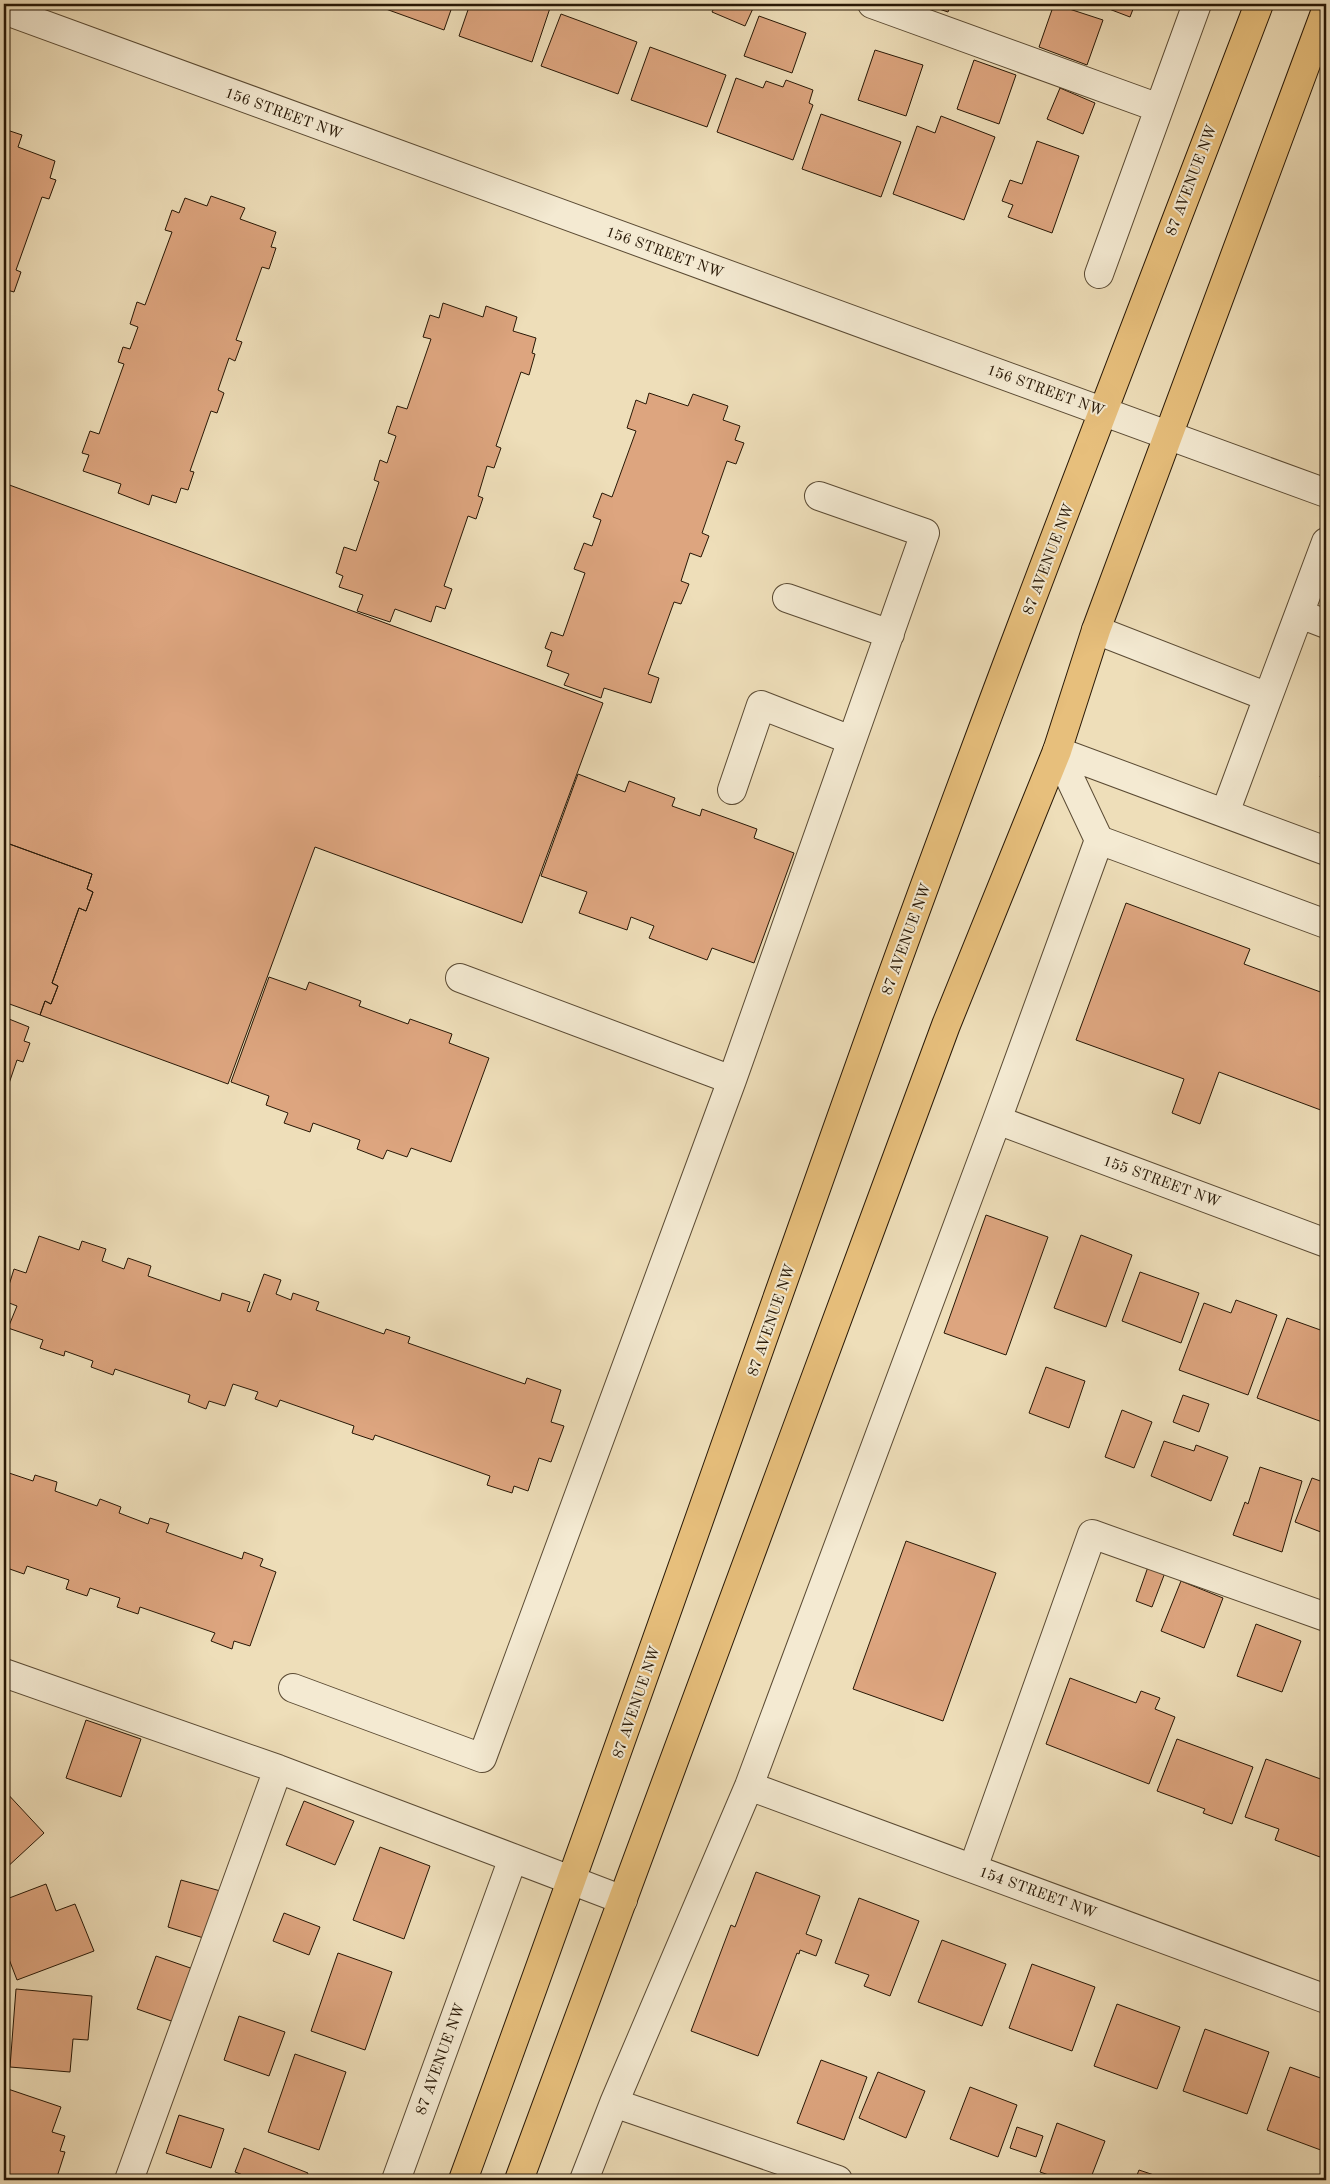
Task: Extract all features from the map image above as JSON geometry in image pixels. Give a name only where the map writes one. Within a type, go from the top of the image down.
[{"type":"main road","name":"87 AVENUE NW","points":[[463,2180],[573,1881],[885,996],[1259,4]]},
{"type":"main road","points":[[519,2180],[946,1025],[1057,751],[1096,630],[1326,10]]},
{"type":"street","points":[[872,4],[1160,108]]},
{"type":"street","points":[[1099,274],[1197,4]]},
{"type":"street","name":"156 STREET NW","points":[[4,10],[1168,434],[1326,494]]},
{"type":"street","points":[[293,1688],[482,1758],[732,1080],[925,533],[819,496]]},
{"type":"street","points":[[1225,813],[1326,542]]},
{"type":"street","points":[[787,598],[890,634]]},
{"type":"street","points":[[1300,614],[1326,624]]},
{"type":"street","points":[[1096,630],[1268,697]]},
{"type":"street","points":[[732,790],[761,705],[852,740]]},
{"type":"street","points":[[1057,751],[1326,851]]},
{"type":"street","points":[[1057,751],[1099,840],[1326,924]]},
{"type":"street","points":[[584,2180],[614,2104],[749,1786],[1099,840]]},
{"type":"street","points":[[460,978],[732,1080]]},
{"type":"street","name":"155 STREET NW","points":[[997,1120],[1326,1243]]},
{"type":"street","points":[[973,1868],[1092,1534],[1326,1617]]},
{"type":"street","points":[[4,1673],[278,1769],[623,1900]]},
{"type":"street","points":[[129,2180],[278,1769]]},
{"type":"street","name":"154 STREET NW","points":[[749,1786],[1326,1999]]},
{"type":"street","name":"87 AVENUE NW","points":[[396,2180],[513,1858]]},
{"type":"street","points":[[614,2104],[838,2180]]},
{"type":"building","points":[[372,4],[453,4],[444,30]]},
{"type":"building","points":[[470,4],[537,4],[550,8],[532,62],[459,36]]},
{"type":"building","points":[[598,4],[614,4],[612,9]]},
{"type":"building","points":[[716,4],[755,4],[745,26],[712,12]]},
{"type":"building","points":[[924,4],[951,4],[948,12]]},
{"type":"building","points":[[1054,4],[1103,20],[1087,65],[1039,47]]},
{"type":"building","points":[[1096,4],[1135,4],[1130,17]]},
{"type":"building","points":[[561,14],[637,42],[618,94],[541,66]]},
{"type":"building","points":[[759,16],[806,33],[792,73],[744,56]]},
{"type":"building","points":[[650,47],[726,75],[707,127],[631,100]]},
{"type":"building","points":[[875,50],[923,65],[906,116],[858,100]]},
{"type":"building","points":[[974,60],[1016,75],[999,124],[957,109]]},
{"type":"building","points":[[736,78],[763,88],[766,81],[783,87],[786,80],[813,90],[809,103],[813,105],[793,160],[717,132]]},
{"type":"building","points":[[1060,88],[1095,103],[1083,134],[1047,119]]},
{"type":"building","points":[[821,114],[901,142],[881,197],[802,169]]},
{"type":"building","points":[[941,116],[995,137],[964,220],[893,194],[917,126],[935,133]]},
{"type":"building","points":[[4,129],[22,135],[18,147],[55,161],[50,178],[56,180],[49,199],[42,197],[16,270],[21,272],[14,292],[7,290],[4,299]]},
{"type":"building","points":[[1037,141],[1079,156],[1052,233],[1008,217],[1013,205],[1002,201],[1010,180],[1022,184]]},
{"type":"building","points":[[211,196],[245,208],[240,219],[276,232],[271,247],[276,248],[269,269],[262,267],[236,340],[242,342],[235,361],[229,358],[218,390],[224,393],[217,413],[211,411],[190,471],[194,472],[188,490],[181,488],[176,503],[152,495],[149,505],[118,493],[121,484],[83,471],[89,455],[82,453],[90,431],[99,434],[124,364],[118,362],[123,347],[130,349],[138,327],[130,324],[137,302],[145,305],[172,232],[165,230],[172,210],[179,213],[185,198],[207,206]]},
{"type":"building","points":[[443,303],[483,317],[486,306],[517,317],[513,331],[536,338],[532,353],[535,354],[529,375],[521,372],[496,446],[501,448],[494,468],[487,466],[478,496],[483,498],[476,519],[468,516],[444,586],[452,589],[445,609],[436,606],[431,622],[395,609],[390,622],[357,611],[363,595],[339,587],[343,576],[336,573],[344,547],[356,551],[379,482],[374,480],[380,460],[387,463],[396,436],[388,433],[397,406],[407,409],[431,339],[423,337],[430,315],[439,318]]},
{"type":"building","points":[[649,393],[688,406],[693,394],[728,406],[723,420],[740,426],[735,440],[744,443],[736,464],[727,461],[702,533],[709,536],[701,557],[690,553],[681,581],[689,584],[681,604],[674,602],[648,674],[659,678],[651,703],[604,688],[601,698],[564,685],[569,674],[547,666],[552,651],[545,648],[551,632],[563,636],[585,573],[574,569],[584,543],[592,546],[601,520],[593,517],[602,493],[612,497],[636,431],[627,428],[636,400],[646,404]]},
{"type":"building","points":[[4,483],[603,703],[522,923],[315,847],[228,1084],[40,1015],[45,1001],[51,1004],[58,986],[52,983],[79,908],[86,911],[93,892],[87,889],[92,874],[4,842]]},
{"type":"building","points":[[1326,759],[1326,779],[1320,777]]},
{"type":"building","points":[[578,774],[625,792],[629,781],[675,798],[672,806],[700,816],[702,809],[757,829],[754,838],[794,853],[754,963],[712,948],[707,960],[649,938],[654,926],[631,917],[627,930],[579,913],[587,892],[541,876]]},
{"type":"building","points":[[4,842],[92,874],[87,889],[93,892],[86,911],[79,908],[52,983],[58,986],[51,1004],[45,1001],[40,1015],[4,1002]]},
{"type":"building","points":[[1126,903],[1250,949],[1244,964],[1326,994],[1326,1112],[1219,1072],[1200,1124],[1172,1113],[1184,1079],[1076,1040]]},
{"type":"building","points":[[269,977],[306,990],[309,982],[361,1001],[359,1006],[408,1024],[410,1019],[452,1034],[449,1043],[489,1058],[451,1162],[411,1148],[407,1157],[387,1150],[383,1159],[357,1149],[360,1140],[313,1123],[310,1132],[284,1123],[288,1113],[266,1105],[269,1096],[231,1082]]},
{"type":"building","points":[[4,1017],[29,1027],[24,1041],[30,1043],[23,1062],[17,1060],[4,1098]]},
{"type":"building","points":[[986,1215],[1048,1237],[1006,1355],[944,1333]]},
{"type":"building","points":[[1081,1235],[1132,1255],[1106,1327],[1054,1308]]},
{"type":"building","points":[[39,1236],[79,1250],[82,1241],[106,1249],[102,1261],[124,1269],[128,1258],[151,1266],[148,1276],[220,1301],[222,1293],[250,1302],[247,1311],[250,1312],[264,1274],[281,1280],[276,1294],[291,1300],[293,1293],[319,1302],[316,1310],[384,1334],[386,1329],[410,1337],[408,1343],[525,1384],[527,1378],[561,1390],[551,1422],[564,1426],[551,1462],[539,1458],[528,1491],[514,1486],[512,1493],[487,1485],[490,1476],[375,1435],[373,1440],[352,1433],[354,1426],[280,1400],[277,1407],[255,1399],[258,1392],[233,1384],[225,1406],[209,1401],[206,1409],[188,1402],[190,1395],[115,1369],[113,1375],[91,1367],[93,1361],[65,1351],[64,1356],[40,1348],[43,1340],[8,1328],[17,1306],[4,1301],[14,1269],[26,1273]]},
{"type":"building","points":[[1140,1272],[1199,1293],[1181,1343],[1122,1321]]},
{"type":"building","points":[[1236,1300],[1277,1315],[1248,1395],[1179,1370],[1204,1303],[1231,1313]]},
{"type":"building","points":[[1287,1318],[1326,1332],[1323,1347],[1326,1348],[1325,1423],[1257,1398]]},
{"type":"building","points":[[1046,1367],[1085,1381],[1069,1428],[1029,1413]]},
{"type":"building","points":[[1183,1395],[1209,1404],[1199,1432],[1173,1422]]},
{"type":"building","points":[[1122,1410],[1152,1422],[1134,1468],[1105,1457]]},
{"type":"building","points":[[1164,1441],[1194,1451],[1196,1445],[1228,1457],[1211,1501],[1151,1476]]},
{"type":"building","points":[[1260,1467],[1302,1481],[1282,1552],[1233,1535],[1245,1502],[1248,1504]]},
{"type":"building","points":[[6,1472],[33,1481],[35,1475],[57,1482],[55,1491],[97,1506],[100,1499],[121,1507],[119,1513],[148,1524],[150,1518],[169,1524],[166,1532],[242,1559],[244,1552],[263,1559],[260,1566],[276,1572],[250,1646],[234,1641],[232,1649],[211,1641],[215,1633],[140,1607],[138,1614],[117,1607],[120,1598],[90,1588],[87,1596],[66,1589],[69,1580],[27,1566],[24,1574],[4,1567]]},
{"type":"building","points":[[1312,1478],[1326,1483],[1326,1534],[1295,1522]]},
{"type":"building","points":[[906,1541],[996,1573],[943,1721],[853,1689]]},
{"type":"building","points":[[1149,1564],[1166,1570],[1152,1607],[1136,1601]]},
{"type":"building","points":[[1181,1581],[1223,1598],[1204,1648],[1161,1631]]},
{"type":"building","points":[[1256,1624],[1301,1641],[1282,1692],[1237,1676]]},
{"type":"building","points":[[1070,1678],[1136,1703],[1141,1691],[1160,1698],[1155,1709],[1175,1717],[1149,1784],[1046,1744]]},
{"type":"building","points":[[86,1720],[141,1739],[121,1797],[66,1778]]},
{"type":"building","points":[[1177,1739],[1253,1767],[1232,1824],[1203,1813],[1205,1809],[1157,1791]]},
{"type":"building","points":[[1266,1759],[1326,1781],[1326,1838],[1320,1857],[1275,1840],[1279,1829],[1245,1817]]},
{"type":"building","points":[[4,1790],[44,1833],[4,1870]]},
{"type":"building","points":[[304,1801],[354,1821],[335,1865],[286,1845]]},
{"type":"building","points":[[380,1847],[430,1866],[404,1939],[353,1920]]},
{"type":"building","points":[[756,1872],[820,1896],[806,1934],[822,1940],[816,1956],[800,1950],[799,1954],[797,1953],[758,2056],[691,2031],[731,1925],[735,1927]]},
{"type":"building","points":[[181,1880],[224,1892],[210,1940],[168,1927]]},
{"type":"building","points":[[46,1884],[56,1911],[75,1904],[94,1951],[17,1980],[4,1946],[4,1900]]},
{"type":"building","points":[[859,1898],[919,1921],[890,1996],[864,1986],[869,1975],[835,1963]]},
{"type":"building","points":[[284,1913],[320,1927],[309,1955],[273,1941]]},
{"type":"building","points":[[942,1940],[1006,1964],[982,2026],[918,2002]]},
{"type":"building","points":[[338,1953],[392,1972],[365,2050],[311,2031]]},
{"type":"building","points":[[156,1956],[199,1971],[180,2024],[137,2009]]},
{"type":"building","points":[[1032,1964],[1095,1987],[1072,2051],[1009,2028]]},
{"type":"building","points":[[16,1989],[92,1996],[88,2040],[73,2039],[70,2072],[10,2067]]},
{"type":"building","points":[[1117,2004],[1180,2027],[1157,2089],[1094,2066]]},
{"type":"building","points":[[239,2016],[285,2032],[269,2076],[224,2060]]},
{"type":"building","points":[[1205,2029],[1269,2052],[1247,2114],[1183,2091]]},
{"type":"building","points":[[295,2054],[346,2072],[319,2150],[268,2132]]},
{"type":"building","points":[[821,2060],[867,2077],[844,2140],[797,2123]]},
{"type":"building","points":[[1290,2067],[1326,2080],[1326,2152],[1267,2130]]},
{"type":"building","points":[[878,2072],[925,2091],[906,2138],[859,2118]]},
{"type":"building","points":[[970,2087],[1017,2105],[998,2157],[950,2139]]},
{"type":"building","points":[[5,2088],[61,2107],[52,2132],[65,2136],[60,2151],[65,2152],[56,2180],[4,2180]]},
{"type":"building","points":[[179,2115],[224,2129],[211,2168],[166,2153]]},
{"type":"building","points":[[1057,2123],[1105,2141],[1090,2180],[1063,2180],[1040,2172]]},
{"type":"building","points":[[1017,2127],[1043,2136],[1036,2157],[1010,2148]]},
{"type":"building","points":[[244,2148],[308,2173],[305,2180],[246,2180],[248,2177],[235,2172]]},
{"type":"building","points":[[1139,2170],[1169,2180],[1135,2180]]}]
